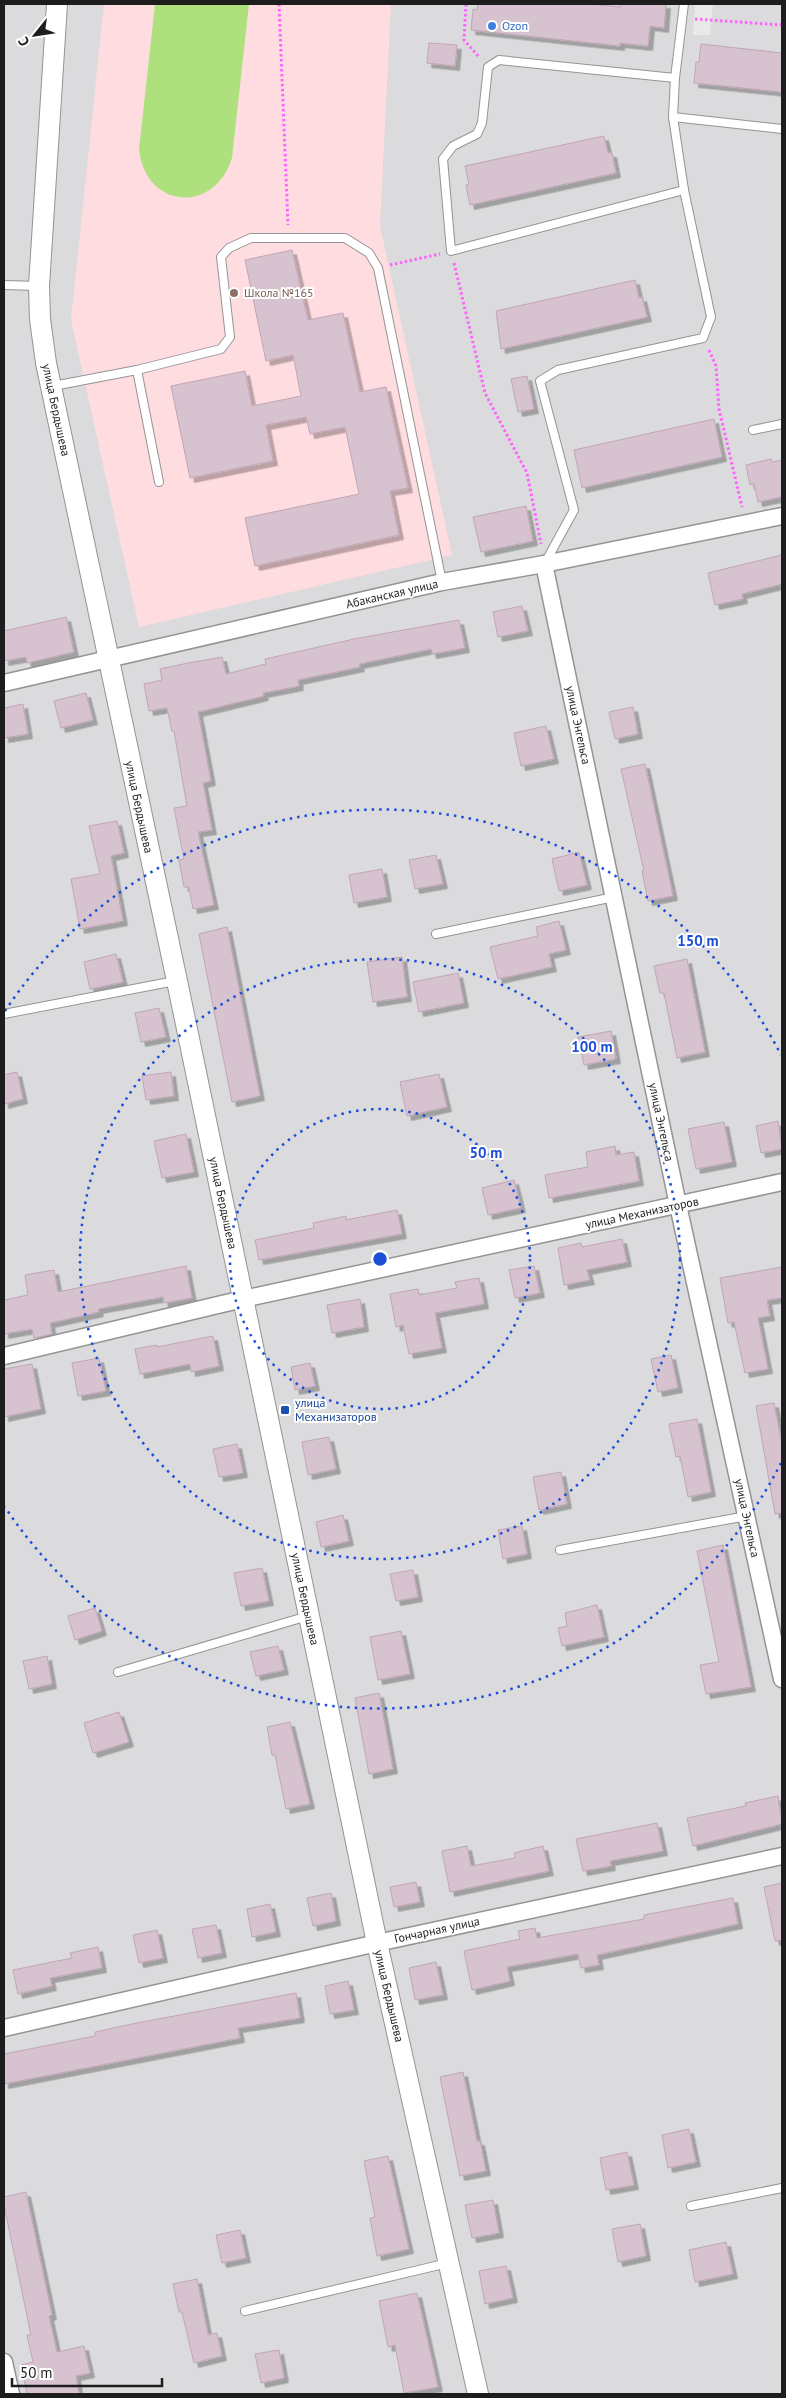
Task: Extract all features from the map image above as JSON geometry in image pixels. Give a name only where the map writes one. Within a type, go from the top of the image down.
[{"type":"street","name":"улица Бердышева","points":[[57,4],[39,286],[40,318],[51,386],[377,1943],[450,2262],[478,2394]]},
{"type":"street","name":"Абаканская улица","points":[[4,683],[108,661],[442,582],[544,564],[782,516]]},
{"type":"street","name":"улица Энгельса","points":[[544,564],[678,1205],[782,1679]]},
{"type":"street","name":"улица Механизаторов","points":[[4,1356],[243,1300],[782,1182]]},
{"type":"street","name":"Гончарная улица","points":[[4,2028],[377,1943],[782,1856]]},
{"type":"street","points":[[4,2362],[11,2394]]},
{"type":"lane","points":[[544,564],[574,510],[540,381],[558,370],[703,338],[711,317],[684,190],[673,118],[675,78],[684,4]]},
{"type":"lane","points":[[675,78],[499,60],[488,67],[482,123],[477,134],[452,146],[443,160],[451,251],[684,190]]},
{"type":"lane","points":[[673,118],[782,129]]},
{"type":"lane","points":[[51,386],[137,370],[221,350],[230,338],[221,257],[229,248],[251,238],[345,238],[369,254],[378,268],[442,582]]},
{"type":"lane","points":[[4,285],[39,286]]},
{"type":"lane","points":[[137,370],[159,482]]},
{"type":"lane","points":[[754,430],[782,424]]},
{"type":"lane","points":[[436,934],[614,897]]},
{"type":"lane","points":[[4,1014],[177,981]]},
{"type":"lane","points":[[560,1550],[746,1516]]},
{"type":"lane","points":[[118,1672],[308,1616]]},
{"type":"lane","points":[[691,2206],[782,2188]]},
{"type":"lane","points":[[246,2310],[450,2262]]},
{"type":"path","points":[[279,4],[288,238]]},
{"type":"path","points":[[466,4],[464,40],[488,67]]},
{"type":"path","points":[[682,19],[782,25]]},
{"type":"path","points":[[378,268],[451,251],[485,393],[527,473],[544,564]]},
{"type":"path","points":[[703,338],[716,366],[719,409],[746,522]]},
{"type":"shaded area","points":[[4,4],[782,4],[782,2394],[4,2394]]},
{"type":"shaded area","name":"Школа №165","points":[[104,4],[391,4],[380,226],[452,555],[139,627],[71,320]]},
{"type":"shaded area","points":[[695,4],[713,4],[710,35],[693,35]]},
{"type":"green space","points":[[155,4],[249,4],[232,158],[223,176],[211,189],[196,196],[181,197],[166,193],[154,184],[144,169],[139,149]]},
{"type":"building","points":[[478,4],[591,4],[620,7],[621,4],[666,4],[664,28],[650,26],[648,46],[620,43],[620,46],[471,30],[473,9],[477,10]]},
{"type":"building","points":[[429,43],[457,45],[455,66],[427,63]]},
{"type":"building","points":[[701,44],[782,53],[782,92],[694,83],[696,62],[699,62]]},
{"type":"building","points":[[604,136],[608,153],[612,153],[616,173],[470,205],[466,185],[469,184],[465,166]]},
{"type":"building","points":[[292,250],[308,320],[343,313],[360,392],[386,387],[408,488],[390,491],[399,535],[255,566],[245,518],[359,494],[345,427],[310,434],[306,417],[266,425],[273,461],[190,478],[171,386],[245,371],[252,406],[301,396],[293,355],[266,361],[245,260]]},
{"type":"building","points":[[635,280],[639,298],[642,297],[647,317],[501,349],[496,311]]},
{"type":"building","points":[[527,376],[534,409],[518,412],[511,379]]},
{"type":"building","points":[[714,419],[722,457],[582,488],[574,450]]},
{"type":"building","points":[[771,459],[772,462],[782,460],[782,497],[758,502],[754,484],[750,485],[746,465]]},
{"type":"building","points":[[526,506],[533,541],[481,552],[473,517]]},
{"type":"building","points":[[782,555],[782,584],[742,594],[743,599],[715,605],[708,573]]},
{"type":"building","points":[[522,606],[528,631],[498,637],[493,612]]},
{"type":"building","points":[[66,617],[74,652],[27,663],[26,657],[4,661],[4,631]]},
{"type":"building","points":[[459,620],[465,648],[432,654],[431,649],[359,664],[360,667],[298,680],[299,686],[263,693],[264,696],[198,712],[211,781],[203,783],[212,830],[198,832],[214,905],[193,909],[189,887],[184,887],[179,860],[184,859],[174,808],[187,806],[174,731],[172,731],[167,708],[149,711],[144,684],[162,680],[160,669],[188,663],[222,657],[226,674],[266,664],[265,659],[354,639]]},
{"type":"building","points":[[86,693],[93,720],[61,728],[54,701]]},
{"type":"building","points":[[23,704],[28,734],[4,738],[4,708]]},
{"type":"building","points":[[633,707],[638,734],[615,739],[609,712]]},
{"type":"building","points":[[546,726],[554,759],[521,766],[514,733]]},
{"type":"building","points":[[645,764],[673,896],[648,901],[642,871],[644,871],[621,769]]},
{"type":"building","points":[[117,821],[124,853],[111,856],[123,921],[80,929],[71,879],[100,874],[89,826]]},
{"type":"building","points":[[579,852],[587,885],[559,891],[552,859]]},
{"type":"building","points":[[436,855],[443,884],[415,889],[409,860]]},
{"type":"building","points":[[382,869],[387,897],[354,903],[349,875]]},
{"type":"building","points":[[559,921],[566,950],[549,954],[552,967],[498,979],[490,947],[538,936],[536,927]]},
{"type":"building","points":[[227,927],[260,1096],[232,1102],[199,934]]},
{"type":"building","points":[[116,954],[123,982],[90,989],[84,962]]},
{"type":"building","points":[[402,957],[407,997],[373,1002],[367,962]]},
{"type":"building","points":[[687,959],[705,1052],[677,1058],[664,993],[660,993],[654,966]]},
{"type":"building","points":[[458,973],[464,1003],[419,1012],[413,982]]},
{"type":"building","points":[[159,1008],[166,1037],[141,1042],[135,1013]]},
{"type":"building","points":[[611,1031],[616,1059],[584,1065],[578,1037]]},
{"type":"building","points":[[17,1072],[23,1099],[4,1104],[4,1075]]},
{"type":"building","points":[[171,1072],[174,1096],[146,1100],[142,1076]]},
{"type":"building","points":[[439,1074],[447,1107],[407,1116],[400,1082]]},
{"type":"building","points":[[778,1121],[782,1149],[761,1153],[756,1126]]},
{"type":"building","points":[[724,1122],[732,1162],[696,1169],[688,1129]]},
{"type":"building","points":[[186,1134],[194,1172],[162,1178],[154,1141]]},
{"type":"building","points":[[615,1146],[616,1155],[634,1152],[639,1181],[549,1198],[545,1175],[588,1167],[586,1152]]},
{"type":"building","points":[[514,1180],[521,1208],[488,1215],[482,1188]]},
{"type":"building","points":[[397,1210],[402,1234],[259,1260],[255,1240],[314,1228],[313,1223],[346,1216],[346,1220]]},
{"type":"building","points":[[622,1239],[627,1262],[587,1270],[590,1280],[564,1285],[558,1248],[581,1243],[582,1247]]},
{"type":"building","points":[[186,1266],[192,1298],[164,1303],[163,1297],[98,1309],[99,1312],[50,1323],[52,1334],[34,1338],[32,1329],[4,1334],[4,1300],[28,1295],[25,1275],[54,1270],[58,1292]]},
{"type":"building","points":[[534,1266],[540,1293],[515,1298],[509,1270]]},
{"type":"building","points":[[782,1267],[782,1298],[767,1300],[770,1316],[758,1318],[768,1369],[745,1373],[734,1322],[728,1323],[720,1278]]},
{"type":"building","points":[[479,1278],[484,1304],[435,1313],[442,1348],[409,1354],[403,1325],[396,1327],[390,1294],[418,1289],[419,1295],[457,1288],[455,1282]]},
{"type":"building","points":[[360,1299],[364,1327],[332,1333],[327,1305]]},
{"type":"building","points":[[213,1336],[219,1366],[191,1372],[190,1364],[140,1374],[135,1349],[157,1345],[157,1347]]},
{"type":"building","points":[[671,1355],[678,1388],[658,1392],[651,1359]]},
{"type":"building","points":[[99,1358],[106,1391],[78,1396],[72,1363]]},
{"type":"building","points":[[310,1363],[315,1386],[295,1390],[291,1367]]},
{"type":"building","points":[[32,1364],[41,1409],[4,1417],[4,1369]]},
{"type":"building","points":[[774,1403],[782,1444],[782,1513],[775,1514],[756,1406]]},
{"type":"building","points":[[697,1419],[711,1492],[688,1497],[680,1456],[676,1457],[669,1424]]},
{"type":"building","points":[[329,1437],[336,1469],[308,1475],[302,1442]]},
{"type":"building","points":[[237,1444],[243,1473],[219,1477],[213,1449]]},
{"type":"building","points":[[561,1472],[567,1504],[539,1510],[533,1477]]},
{"type":"building","points":[[343,1515],[349,1541],[321,1547],[316,1522]]},
{"type":"building","points":[[522,1526],[527,1554],[503,1559],[498,1530]]},
{"type":"building","points":[[723,1545],[751,1687],[706,1694],[700,1665],[719,1662],[697,1551]]},
{"type":"building","points":[[262,1568],[269,1601],[241,1606],[234,1573]]},
{"type":"building","points":[[413,1570],[418,1597],[396,1601],[390,1574]]},
{"type":"building","points":[[597,1605],[604,1637],[562,1646],[558,1628],[567,1626],[565,1613]]},
{"type":"building","points":[[95,1608],[102,1631],[75,1640],[68,1616]]},
{"type":"building","points":[[401,1631],[410,1674],[378,1680],[370,1637]]},
{"type":"building","points":[[278,1646],[284,1670],[256,1676],[250,1652]]},
{"type":"building","points":[[47,1656],[52,1684],[29,1689],[23,1661]]},
{"type":"building","points":[[379,1693],[393,1769],[369,1774],[355,1698]]},
{"type":"building","points":[[119,1712],[129,1742],[93,1753],[84,1723]]},
{"type":"building","points":[[290,1722],[310,1804],[286,1809],[267,1727]]},
{"type":"building","points":[[778,1796],[782,1824],[693,1846],[687,1818],[746,1806],[745,1803]]},
{"type":"building","points":[[657,1823],[663,1851],[610,1861],[611,1866],[583,1871],[576,1839]]},
{"type":"building","points":[[467,1846],[471,1866],[515,1858],[514,1853],[543,1846],[549,1871],[450,1892],[442,1851]]},
{"type":"building","points":[[416,1882],[420,1902],[394,1907],[390,1887]]},
{"type":"building","points":[[782,1883],[782,1940],[775,1941],[764,1887]]},
{"type":"building","points":[[331,1893],[336,1921],[313,1926],[307,1898]]},
{"type":"building","points":[[733,1898],[738,1924],[597,1955],[599,1965],[581,1968],[578,1954],[507,1967],[510,1981],[472,1990],[464,1951],[520,1939],[518,1931],[535,1928],[537,1938],[644,1919],[644,1915]]},
{"type":"building","points":[[270,1904],[276,1932],[252,1937],[247,1909]]},
{"type":"building","points":[[216,1925],[222,1953],[198,1958],[192,1929]]},
{"type":"building","points":[[157,1930],[163,1958],[139,1963],[133,1935]]},
{"type":"building","points":[[98,1947],[102,1968],[50,1978],[52,1986],[18,1994],[13,1970],[72,1958],[70,1953]]},
{"type":"building","points":[[436,1962],[443,1995],[415,2000],[409,1968]]},
{"type":"building","points":[[348,1981],[354,2010],[330,2014],[325,1986]]},
{"type":"building","points":[[296,1993],[300,2018],[238,2028],[240,2038],[4,2084],[4,2054],[95,2036],[95,2032],[137,2023]]},
{"type":"building","points":[[463,2072],[477,2141],[480,2141],[486,2171],[460,2176],[440,2077]]},
{"type":"building","points":[[689,2129],[696,2162],[668,2168],[662,2135]]},
{"type":"building","points":[[627,2152],[634,2185],[606,2190],[600,2158]]},
{"type":"building","points":[[388,2156],[409,2249],[377,2256],[370,2218],[375,2217],[364,2161]]},
{"type":"building","points":[[26,2192],[52,2315],[49,2316],[57,2352],[84,2346],[90,2373],[76,2376],[79,2394],[27,2394],[21,2365],[33,2362],[27,2335],[31,2335],[4,2205],[4,2197]]},
{"type":"building","points":[[493,2200],[499,2233],[472,2238],[465,2205]]},
{"type":"building","points":[[640,2224],[646,2256],[618,2262],[612,2229]]},
{"type":"building","points":[[240,2230],[246,2258],[222,2263],[216,2235]]},
{"type":"building","points":[[726,2242],[733,2274],[695,2282],[689,2250]]},
{"type":"building","points":[[506,2266],[513,2298],[485,2304],[479,2271]]},
{"type":"building","points":[[197,2279],[208,2335],[217,2333],[222,2356],[194,2363],[182,2312],[179,2312],[173,2284]]},
{"type":"building","points":[[417,2293],[438,2387],[404,2393],[395,2345],[388,2347],[379,2301]]},
{"type":"building","points":[[279,2350],[284,2378],[261,2383],[255,2354]]},
{"type":"place","name":"Ozon","points":[[492,26]]},
{"type":"place","name":"Школа №165","points":[[234,293]]},
{"type":"place","name":"улица Механизаторов","points":[[285,1410]]}]
